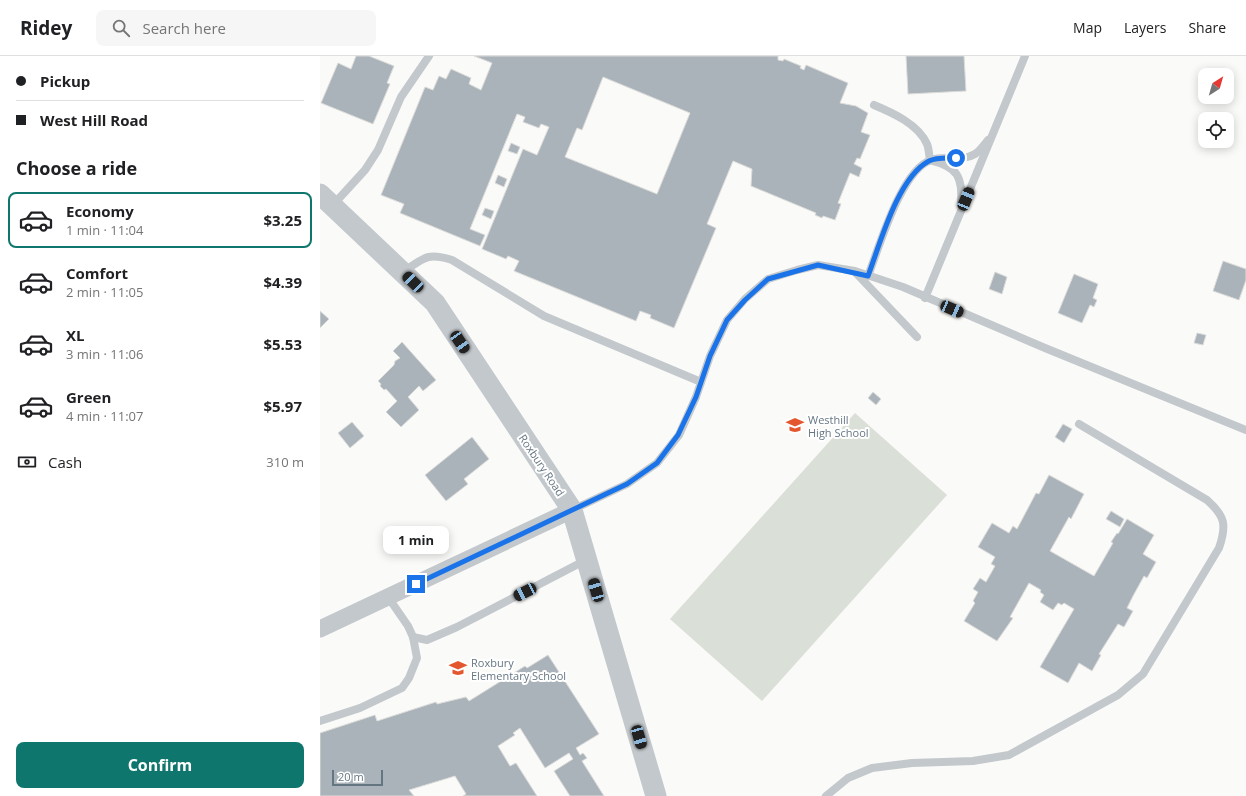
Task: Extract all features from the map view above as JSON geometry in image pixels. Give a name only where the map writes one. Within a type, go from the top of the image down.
[{"type":"street","name":"Roxbury Road","points":[[326,200],[435,303],[572,510],[656,796]]},
{"type":"street","points":[[320,629],[572,510]]},
{"type":"lane","points":[[326,200],[365,170],[378,150],[401,97],[430,56]]},
{"type":"lane","points":[[925,298],[1025,56]]},
{"type":"lane","points":[[874,105],[899,116],[919,132],[927,144],[930,160]]},
{"type":"lane","points":[[868,276],[900,193],[915,170],[930,160],[964,158],[976,154],[992,135]]},
{"type":"lane","points":[[930,160],[944,163],[956,171],[963,188],[961,212]]},
{"type":"lane","points":[[402,272],[422,259],[436,255],[447,258],[544,316],[701,382]]},
{"type":"lane","points":[[572,510],[627,484],[657,463],[678,435],[701,382],[710,356],[727,320],[745,300],[768,279],[818,265],[855,272],[903,287],[925,298],[1246,430]]},
{"type":"lane","points":[[855,272],[917,337]]},
{"type":"lane","points":[[826,796],[848,778],[872,768],[912,763],[973,761],[1009,754],[1118,695],[1143,674],[1219,548],[1224,532],[1222,519],[1216,508],[1202,497],[1079,424]]},
{"type":"lane","points":[[413,637],[427,640],[464,623],[587,560]]},
{"type":"lane","points":[[320,721],[360,708],[402,688],[409,678],[417,658],[413,637],[408,626],[388,597]]},
{"type":"shaded area","points":[[855,413],[947,495],[762,701],[670,619]]},
{"type":"building","points":[[356,56],[369,56],[394,66],[387,83],[390,84],[373,124],[321,103],[338,63],[351,69]]},
{"type":"building","points":[[474,56],[778,56],[778,60],[783,61],[784,59],[801,66],[800,68],[804,70],[806,65],[848,83],[840,103],[856,106],[868,113],[861,132],[870,135],[860,159],[857,158],[854,164],[862,168],[859,177],[850,173],[838,203],[841,204],[835,220],[823,216],[822,218],[815,215],[816,213],[751,186],[752,169],[733,161],[707,224],[716,228],[674,328],[650,318],[651,315],[640,311],[636,321],[514,271],[519,261],[508,256],[506,259],[482,249],[523,149],[537,155],[549,127],[541,124],[539,128],[523,122],[525,117],[517,114],[470,229],[485,235],[480,246],[400,213],[404,204],[381,195],[425,87],[433,90],[439,76],[446,79],[451,69],[471,78],[469,84],[481,90],[492,63]],"holes":[[[603,77],[690,113],[657,194],[565,157],[577,128],[582,130]]]},
{"type":"building","points":[[906,56],[964,56],[966,91],[908,94]]},
{"type":"building","points":[[511,143],[520,147],[517,154],[508,151]]},
{"type":"building","points":[[498,175],[507,179],[504,187],[495,183]]},
{"type":"building","points":[[485,208],[494,211],[491,219],[482,215]]},
{"type":"building","points":[[1223,261],[1246,269],[1246,280],[1239,300],[1213,291]]},
{"type":"building","points":[[995,272],[1007,277],[1002,294],[989,289]]},
{"type":"building","points":[[1074,274],[1098,284],[1093,298],[1097,300],[1094,307],[1090,305],[1082,323],[1058,313]]},
{"type":"building","points":[[320,311],[329,319],[320,328]]},
{"type":"building","points":[[1197,333],[1206,335],[1203,345],[1194,343]]},
{"type":"building","points":[[402,342],[436,380],[423,391],[419,386],[408,397],[419,410],[401,427],[386,412],[397,401],[386,389],[384,390],[380,386],[381,384],[378,381],[394,365],[395,361],[400,358],[393,351]]},
{"type":"building","points":[[873,392],[881,399],[876,405],[868,398]]},
{"type":"building","points":[[352,422],[364,436],[350,448],[338,433]]},
{"type":"building","points":[[1063,424],[1072,429],[1064,443],[1055,437]]},
{"type":"building","points":[[472,437],[489,459],[464,479],[468,484],[446,501],[425,475]]},
{"type":"building","points":[[1049,475],[1084,494],[1071,519],[1069,517],[1050,551],[1094,576],[1113,543],[1111,542],[1127,519],[1154,535],[1143,554],[1156,562],[1147,578],[1144,576],[1127,608],[1133,611],[1124,627],[1118,624],[1099,654],[1101,655],[1092,671],[1079,663],[1068,683],[1040,667],[1074,609],[1064,603],[1062,605],[1058,603],[1053,610],[1040,602],[1044,595],[1040,592],[1041,590],[1029,583],[1010,617],[1013,618],[997,641],[964,621],[975,603],[973,601],[978,592],[973,589],[980,578],[986,582],[995,566],[991,564],[995,557],[978,547],[992,523],[1009,533],[1013,526],[1017,529],[1036,493],[1039,494]]},
{"type":"building","points":[[1111,511],[1124,519],[1120,527],[1106,519]]},
{"type":"building","points":[[548,655],[599,734],[576,748],[580,755],[583,753],[587,758],[582,761],[604,796],[570,796],[554,771],[573,759],[569,753],[545,768],[520,728],[513,733],[515,735],[498,746],[510,766],[516,763],[537,796],[463,796],[466,794],[455,776],[409,790],[414,796],[320,796],[320,733],[375,715],[377,721],[436,702],[437,704],[466,697],[469,701],[525,666],[527,668]]},
{"type":"place","name":"Westhill High School","points":[[795,425]]},
{"type":"place","name":"Roxbury Elementary School","points":[[458,668]]},
{"type":"route","points":[[416,584],[627,484],[657,463],[678,435],[696,397],[710,356],[727,320],[745,300],[768,279],[818,265],[868,276],[900,193],[915,170],[930,160],[956,158]]}]
